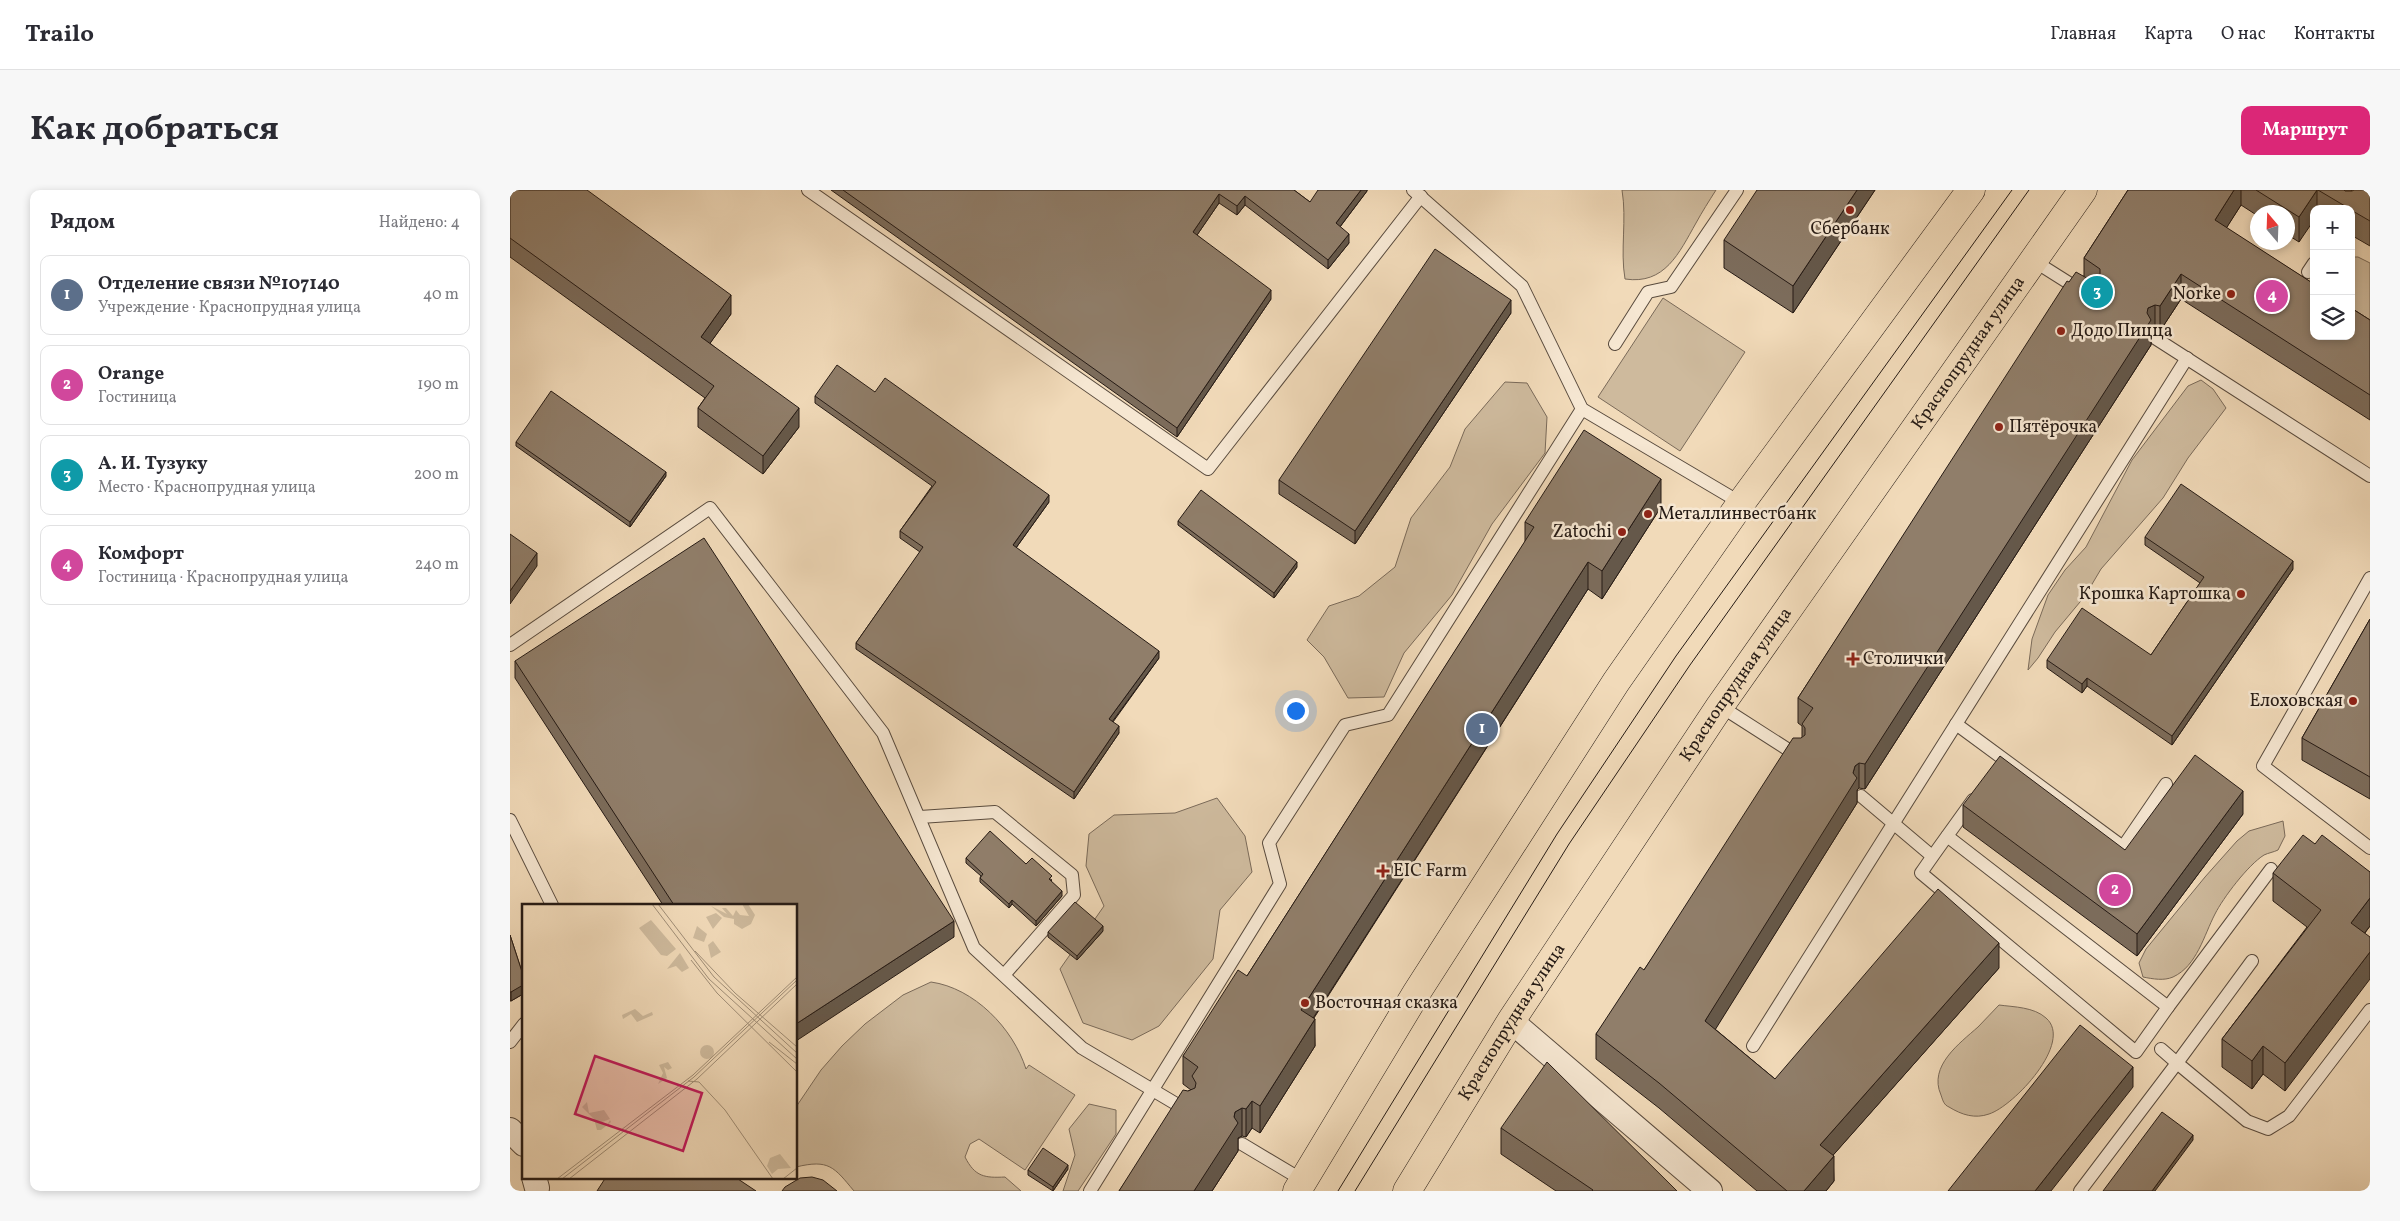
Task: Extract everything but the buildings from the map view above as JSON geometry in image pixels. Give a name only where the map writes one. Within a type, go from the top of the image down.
[{"type":"main road","points":[[1301,1186],[1417,992],[1594,716],[1741,503],[1971,190]]},
{"type":"main road","name":"Краснопрудная улица","points":[[1408,1191],[1511,1021],[1720,706],[2083,190]]},
{"type":"street","points":[[1511,1021],[1710,1191]]},
{"type":"street","points":[[510,1130],[522,1142]]},
{"type":"lane","points":[[808,190],[1208,469],[1417,193],[1522,286],[1582,410],[1741,503]]},
{"type":"lane","points":[[1615,344],[1648,292],[1671,287],[1737,190]]},
{"type":"lane","points":[[2034,261],[2093,298]]},
{"type":"lane","points":[[2155,338],[2370,476]]},
{"type":"lane","points":[[1753,1046],[2187,358]]},
{"type":"lane","points":[[1090,1191],[1280,884],[1269,843],[1345,725],[1388,715],[1582,410]]},
{"type":"lane","points":[[510,645],[710,508],[883,733],[974,948],[1082,1048],[1188,1111]]},
{"type":"lane","points":[[2370,578],[2263,766],[2370,848]]},
{"type":"lane","points":[[1720,706],[1798,756]]},
{"type":"lane","points":[[1956,724],[2000,763],[2123,847],[2166,784]]},
{"type":"lane","points":[[1981,790],[1921,873],[2136,1052],[2271,869]]},
{"type":"lane","points":[[1861,796],[1932,856]]},
{"type":"lane","points":[[920,817],[995,812],[1072,875],[1074,895],[1004,975]]},
{"type":"lane","points":[[510,820],[552,904]]},
{"type":"lane","points":[[1947,836],[2168,1007]]},
{"type":"lane","points":[[2080,1191],[2252,961]]},
{"type":"lane","points":[[2161,1049],[2247,1121],[2268,1128],[2289,1116],[2370,1010]]},
{"type":"lane","points":[[510,1042],[522,1027]]},
{"type":"lane","points":[[1242,1144],[1301,1186]]},
{"type":"shaded area","points":[[1622,190],[1716,190],[1677,255],[1661,272],[1639,280],[1625,279]]},
{"type":"shaded area","points":[[2355,257],[2370,263],[2370,330],[2355,322]]},
{"type":"shaded area","points":[[1663,298],[1745,352],[1680,451],[1598,397]]},
{"type":"shaded area","points":[[2201,380],[2213,389],[2226,408],[2188,458],[2163,498],[2101,569],[2085,596],[2055,632],[2028,670],[2032,639],[2048,595],[2065,570],[2086,547],[2132,460],[2188,386]]},
{"type":"shaded area","points":[[1505,382],[1527,383],[1547,417],[1545,453],[1492,524],[1452,595],[1404,653],[1384,697],[1348,698],[1324,657],[1307,640],[1329,606],[1359,596],[1395,567],[1411,518],[1450,467],[1465,429]]},
{"type":"shaded area","points":[[1217,798],[1245,836],[1252,872],[1220,910],[1213,959],[1159,1026],[1132,1040],[1083,1023],[1060,969],[1104,906],[1086,866],[1089,834],[1114,815],[1175,813]]},
{"type":"shaded area","points":[[2283,821],[2285,836],[2278,850],[2264,855],[2237,882],[2219,907],[2199,949],[2188,965],[2181,972],[2170,978],[2143,977],[2139,963],[2146,949],[2237,841],[2249,831]]},
{"type":"shaded area","points":[[931,982],[962,992],[977,1001],[1002,1025],[1012,1039],[1026,1069],[1029,1065],[1075,1095],[1025,1170],[979,1139],[970,1144],[965,1157],[973,1169],[981,1175],[1005,1177],[1021,1191],[854,1191],[830,1167],[816,1164],[798,1167],[798,1104],[821,1070],[842,1046],[865,1024],[903,995]]},
{"type":"shaded area","points":[[1999,1005],[2024,1008],[2041,1014],[2053,1029],[2052,1042],[2047,1057],[2037,1072],[2000,1109],[1979,1116],[1964,1114],[1947,1106],[1944,1102],[1938,1084],[1939,1074],[1948,1056]]},
{"type":"shaded area","points":[[1089,1104],[1116,1110],[1116,1134],[1078,1191],[1063,1191],[1075,1155],[1069,1129]]},
{"type":"tram line","points":[[1338,1191],[1557,834],[1676,656],[2012,190]]},
{"type":"tram line","points":[[1355,1191],[1569,844],[1690,665],[2029,190]]},
{"type":"place","name":"Сбербанк","points":[[1850,210]]},
{"type":"place","name":"А. И. Тузуку","points":[[2097,292]]},
{"type":"place","name":"Norke","points":[[2231,294]]},
{"type":"place","name":"Комфорт","points":[[2272,296]]},
{"type":"place","name":"Додо Пицца","points":[[2061,331]]},
{"type":"place","name":"Пятёрочка","points":[[1999,427]]},
{"type":"place","name":"Металлинвестбанк","points":[[1648,514]]},
{"type":"place","name":"Zatochi","points":[[1622,532]]},
{"type":"place","name":"Крошка Картошка","points":[[2241,594]]},
{"type":"place","name":"Столички","points":[[1853,659]]},
{"type":"place","name":"Елоховская","points":[[2353,701]]},
{"type":"place","name":"Отделение связи №107140","points":[[1482,729]]},
{"type":"place","name":"EIC Farm","points":[[1383,871]]},
{"type":"place","name":"Orange","points":[[2115,890]]},
{"type":"place","name":"Восточная сказка","points":[[1305,1003]]}]
